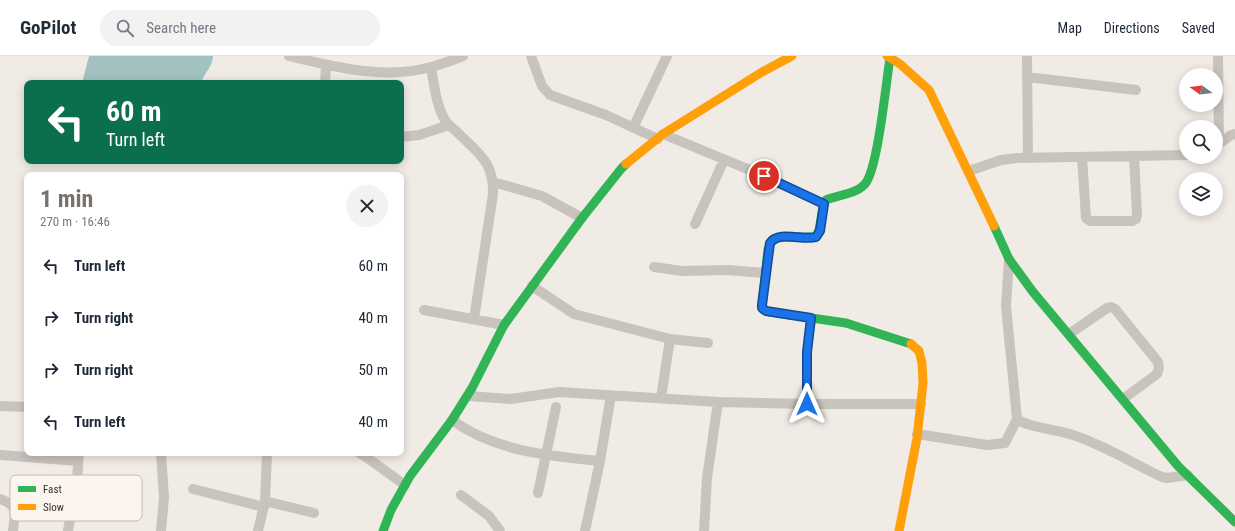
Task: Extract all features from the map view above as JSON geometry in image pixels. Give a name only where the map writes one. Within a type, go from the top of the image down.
[{"type":"street","points":[[289,56],[369,73],[392,73],[463,56]]},
{"type":"street","points":[[531,56],[542,86],[550,95],[606,115],[633,128],[660,136],[724,160],[764,176],[824,204]]},
{"type":"street","points":[[633,128],[667,56]]},
{"type":"street","points":[[383,531],[391,510],[405,485],[468,396],[504,325],[582,218],[621,169],[660,136],[762,72],[792,56]]},
{"type":"street","points":[[1026,56],[1028,158]]},
{"type":"street","points":[[1218,56],[1218,120]]},
{"type":"street","points":[[899,531],[904,510],[921,404],[923,379],[922,358],[919,351],[904,341],[846,323],[770,312],[764,310],[762,305],[768,249],[773,239],[781,237],[816,237],[820,231],[824,204],[830,198],[855,191],[863,187],[868,181],[875,158],[888,57],[902,60],[930,90],[1009,259],[1069,334],[1188,475],[1235,522]]},
{"type":"street","points":[[435,63],[439,105],[446,121],[484,158],[491,171],[494,182],[474,319]]},
{"type":"street","points":[[325,80],[326,65]]},
{"type":"street","points":[[1027,77],[1136,90]]},
{"type":"street","points":[[404,136],[419,135],[449,125]]},
{"type":"street","points":[[1223,141],[1235,134]]},
{"type":"street","points":[[969,171],[1001,160],[1028,158],[1179,155]]},
{"type":"street","points":[[1082,157],[1086,218],[1090,221],[1132,221],[1136,220],[1137,216],[1134,156]]},
{"type":"street","points":[[695,224],[724,160]]},
{"type":"street","points":[[494,182],[542,196],[582,218]]},
{"type":"street","points":[[917,434],[988,445],[1005,443],[1017,419],[1006,306],[1009,259]]},
{"type":"street","points":[[654,266],[682,271],[728,270],[766,273]]},
{"type":"street","points":[[532,286],[574,314],[670,339],[708,343]]},
{"type":"street","points":[[1069,334],[1107,308],[1111,306],[1115,309],[1158,362],[1159,368],[1157,374],[1123,399]]},
{"type":"street","points":[[424,310],[504,325]]},
{"type":"street","points":[[807,404],[807,352],[811,318]]},
{"type":"street","points":[[661,398],[670,339]]},
{"type":"street","points":[[468,396],[511,399],[559,392],[718,402],[921,404]]},
{"type":"street","points":[[585,531],[600,461],[611,395]]},
{"type":"street","points":[[704,531],[707,478],[718,402]]},
{"type":"street","points":[[0,406],[24,407]]},
{"type":"street","points":[[538,493],[556,406]]},
{"type":"street","points":[[1017,419],[1023,423],[1054,429],[1086,440],[1162,477],[1167,478],[1188,475]]},
{"type":"street","points":[[452,420],[464,429],[484,439],[546,456],[600,461]]},
{"type":"street","points":[[1,455],[24,456]]},
{"type":"street","points":[[40,456],[78,457],[76,475]]},
{"type":"street","points":[[161,456],[164,496],[161,531]]},
{"type":"street","points":[[258,531],[264,504],[267,456]]},
{"type":"street","points":[[364,456],[405,485]]},
{"type":"street","points":[[193,489],[314,514]]},
{"type":"street","points":[[461,495],[489,516],[500,531]]},
{"type":"street","points":[[0,499],[10,504]]},
{"type":"street","points":[[12,531],[13,521]]},
{"type":"street","points":[[68,531],[69,521]]},
{"type":"water","points":[[89,56],[213,56],[212,63],[202,80],[83,80]]},
{"type":"traffic: fast","points":[[890,58],[878,144],[870,175],[865,184],[857,190],[826,200],[822,209],[820,228],[816,237],[781,237],[773,239],[768,249],[762,305],[764,310],[770,312],[846,323],[911,344]]},
{"type":"traffic: fast","points":[[383,531],[391,510],[410,476],[452,420],[472,388],[504,325],[582,218],[626,164]]},
{"type":"traffic: fast","points":[[994,226],[1009,259],[1033,292],[1178,466],[1235,522]]},
{"type":"traffic: slow","points":[[626,164],[663,134],[762,72],[792,56]]},
{"type":"traffic: slow","points":[[887,56],[900,64],[929,90],[994,226]]},
{"type":"traffic: slow","points":[[899,531],[917,438],[923,383],[922,363],[919,351],[911,344]]},
{"type":"route","points":[[764,176],[824,204],[822,208],[820,231],[816,237],[776,237],[770,243],[768,249],[762,305],[762,308],[766,311],[811,318],[807,352],[807,404]]}]
